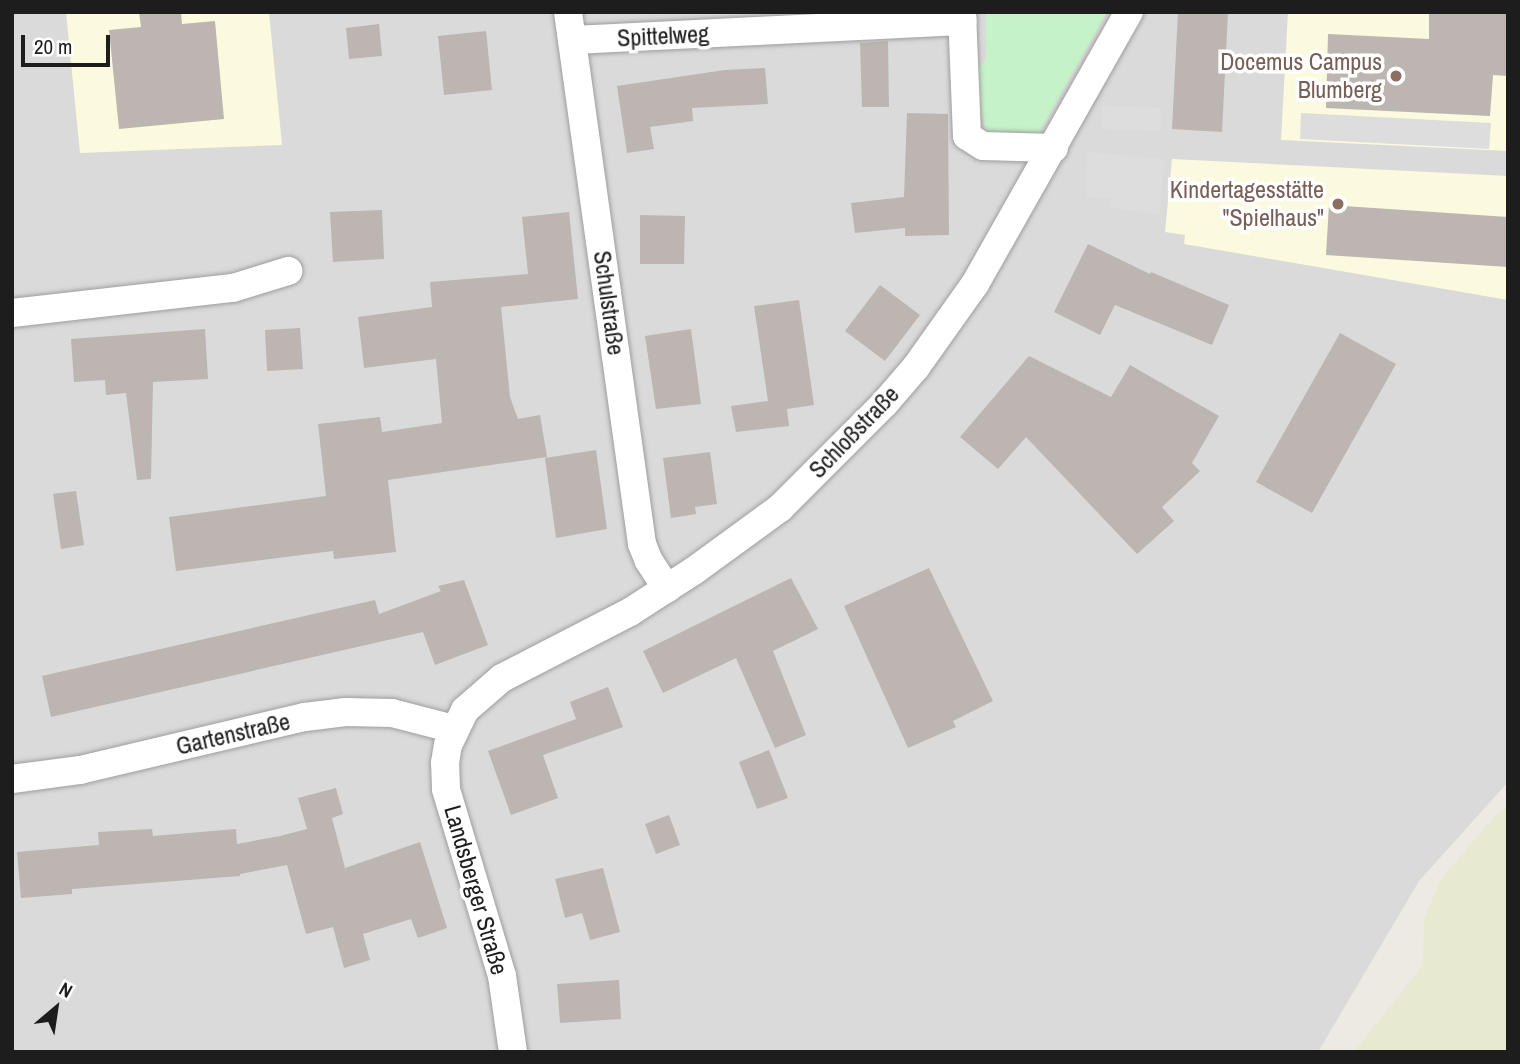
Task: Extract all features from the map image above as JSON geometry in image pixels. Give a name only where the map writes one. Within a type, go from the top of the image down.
[{"type":"street","name":"Schulstraße","points":[[568,12],[642,544],[649,561],[667,589]]},
{"type":"street","name":"Schloßstraße","points":[[454,729],[465,710],[502,678],[630,612],[667,589],[780,508],[885,403],[975,284],[1129,12]]},
{"type":"street","name":"Spittelweg","points":[[572,40],[962,17]]},
{"type":"street","points":[[962,17],[967,136],[983,146],[1054,148]]},
{"type":"street","points":[[12,313],[233,288],[288,271]]},
{"type":"street","name":"Gartenstraße","points":[[12,779],[80,769],[319,715],[392,713],[454,729]]},
{"type":"street","name":"Landsberger Straße","points":[[454,729],[445,763],[446,789],[502,976],[513,1052]]},
{"type":"shaded area","points":[[12,12],[1508,12],[1508,782],[1419,881],[1318,1052],[12,1052]]},
{"type":"shaded area","points":[[66,12],[269,12],[282,145],[80,153]]},
{"type":"shaded area","name":"Docemus Campus Blumberg","points":[[1288,12],[1508,12],[1508,151],[1281,140]]},
{"type":"shaded area","points":[[1102,106],[1161,108],[1161,131],[1101,129]]},
{"type":"shaded area","points":[[1301,113],[1491,123],[1489,149],[1300,139]]},
{"type":"shaded area","points":[[1087,152],[1165,159],[1159,214],[1110,208],[1110,198],[1086,197]]},
{"type":"shaded area","name":"Kindertagesstätte \"Spielhaus\"","points":[[1172,159],[1508,176],[1508,300],[1184,244],[1185,235],[1165,232]]},
{"type":"shaded area","points":[[1508,806],[1508,1052],[1354,1052],[1423,965],[1424,919],[1441,879],[1493,818]]},
{"type":"green space","points":[[986,12],[1107,12],[1035,140],[988,140],[973,74],[986,60]]},
{"type":"building","points":[[139,12],[181,12],[182,24],[215,21],[224,119],[119,129],[109,30],[141,27]]},
{"type":"building","points":[[1178,12],[1228,12],[1222,132],[1172,129]]},
{"type":"building","points":[[1429,12],[1508,12],[1508,76],[1493,75],[1490,116],[1326,108],[1328,34],[1429,39]]},
{"type":"building","points":[[379,24],[382,56],[349,59],[346,28]]},
{"type":"building","points":[[486,31],[492,90],[444,95],[438,36]]},
{"type":"building","points":[[888,41],[889,107],[862,107],[860,43]]},
{"type":"building","points":[[765,68],[768,104],[692,108],[693,121],[650,127],[654,149],[627,153],[617,86],[725,70]]},
{"type":"building","points":[[907,113],[948,114],[949,235],[905,236],[905,228],[855,233],[851,203],[904,197]]},
{"type":"building","points":[[1329,205],[1508,217],[1508,267],[1326,255]]},
{"type":"building","points":[[382,210],[384,259],[333,262],[330,212]]},
{"type":"building","points":[[569,212],[578,299],[501,307],[510,397],[518,419],[540,415],[547,457],[388,480],[396,552],[334,559],[333,551],[176,571],[169,517],[326,496],[318,424],[380,417],[382,432],[442,423],[436,359],[364,368],[358,317],[432,307],[430,282],[528,274],[522,217]]},
{"type":"building","points":[[640,215],[685,216],[684,264],[640,264]]},
{"type":"building","points":[[1088,244],[1150,274],[1151,272],[1229,305],[1212,345],[1115,305],[1100,335],[1054,312]]},
{"type":"building","points":[[880,285],[920,315],[885,361],[845,331]]},
{"type":"building","points":[[799,300],[814,405],[787,409],[789,426],[736,432],[731,406],[768,401],[754,306]]},
{"type":"building","points":[[300,328],[303,369],[267,371],[265,330]]},
{"type":"building","points":[[205,329],[208,379],[153,382],[151,479],[137,480],[126,393],[106,395],[105,380],[74,382],[71,339]]},
{"type":"building","points":[[691,329],[701,404],[656,409],[645,336]]},
{"type":"building","points":[[1340,333],[1396,364],[1312,513],[1256,482]]},
{"type":"building","points":[[1029,356],[1111,397],[1130,365],[1219,416],[1192,463],[1200,471],[1162,507],[1174,521],[1137,554],[1026,437],[998,469],[960,437]]},
{"type":"building","points":[[596,450],[607,529],[556,538],[545,458]]},
{"type":"building","points":[[710,452],[717,504],[695,507],[696,514],[671,518],[663,458]]},
{"type":"building","points":[[76,491],[84,545],[61,549],[53,494]]},
{"type":"building","points":[[929,568],[993,701],[953,721],[956,727],[908,748],[844,606]]},
{"type":"building","points":[[791,578],[818,629],[773,651],[806,735],[775,748],[736,658],[663,693],[643,651]]},
{"type":"building","points":[[464,580],[488,645],[435,665],[423,632],[51,717],[42,676],[375,600],[379,614],[441,591],[438,586]]},
{"type":"building","points":[[608,687],[623,727],[543,755],[558,798],[511,815],[488,751],[576,719],[570,702]]},
{"type":"building","points":[[769,750],[788,798],[757,809],[739,762]]},
{"type":"building","points":[[336,788],[343,814],[332,818],[345,868],[420,842],[447,928],[418,938],[411,919],[363,934],[370,960],[344,968],[333,927],[306,934],[287,865],[240,876],[72,889],[72,894],[21,898],[17,852],[99,845],[98,832],[152,829],[153,836],[236,829],[237,844],[280,836],[307,829],[298,798]]},
{"type":"building","points":[[669,815],[680,845],[656,854],[645,824]]},
{"type":"building","points":[[603,868],[620,932],[590,940],[582,913],[565,918],[555,879]]},
{"type":"building","points":[[619,980],[621,1019],[560,1023],[557,984]]},
{"type":"place","name":"Docemus Campus Blumberg","points":[[1396,76]]},
{"type":"place","name":"Kindertagesstätte \"Spielhaus\"","points":[[1338,204]]}]
